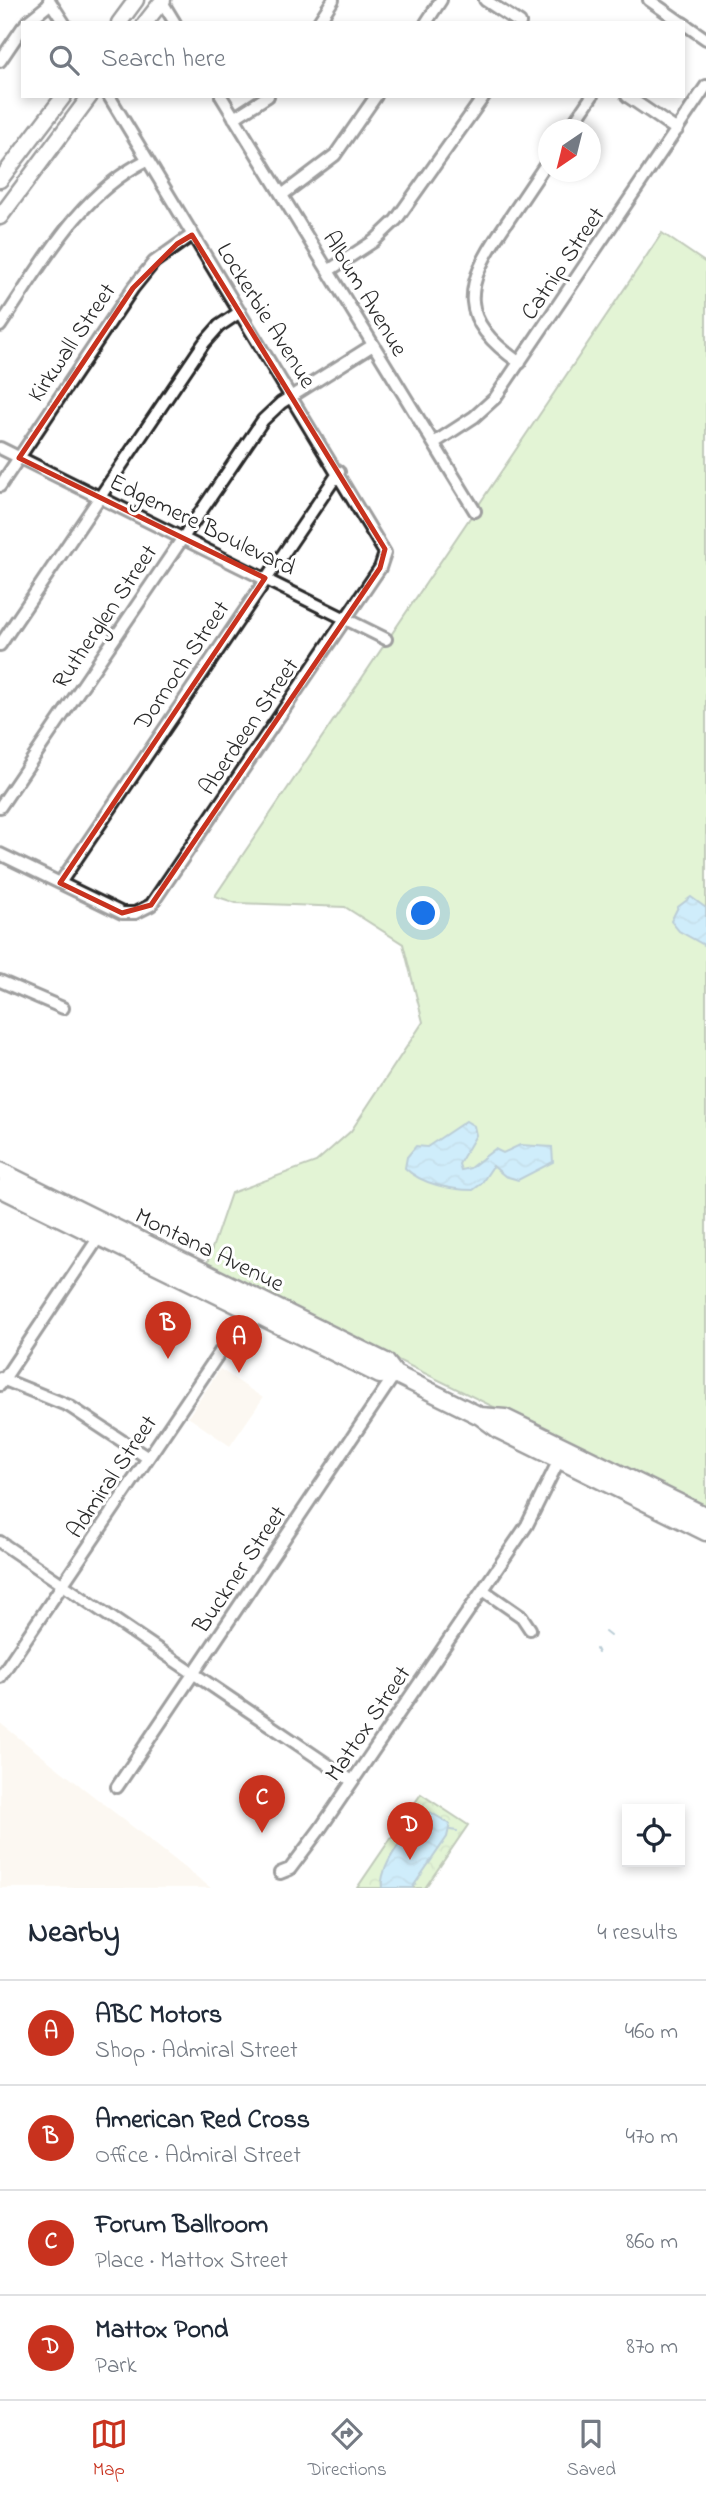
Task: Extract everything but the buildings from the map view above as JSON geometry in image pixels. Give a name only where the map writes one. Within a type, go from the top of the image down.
[{"type":"highway","name":"Montana Avenue","points":[[0,1171],[252,1304]]},
{"type":"highway","name":"Montana Avenue","points":[[0,1188],[99,1237],[386,1362],[395,1374],[483,1416],[505,1418],[706,1516]]},
{"type":"highway","points":[[483,1416],[706,1532]]},
{"type":"highway","points":[[560,1457],[706,1524]]},
{"type":"main road","points":[[120,21],[135,0]]},
{"type":"main road","points":[[147,21],[162,1]]},
{"type":"main road","points":[[0,180],[62,98]]},
{"type":"main road","points":[[0,217],[89,98]]},
{"type":"street","points":[[318,21],[333,0]]},
{"type":"street","points":[[427,21],[441,0]]},
{"type":"street","points":[[485,0],[517,21]]},
{"type":"street","points":[[649,0],[680,21]]},
{"type":"street","points":[[28,21],[50,1],[63,21]]},
{"type":"street","points":[[162,1],[174,21]]},
{"type":"street","points":[[685,24],[706,39]]},
{"type":"street","points":[[0,61],[21,30]]},
{"type":"street","name":"Catnip Street","points":[[434,443],[485,408],[520,363],[706,86]]},
{"type":"street","name":"Lockerbie Avenue","points":[[110,98],[385,549],[384,557]]},
{"type":"street","name":"Album Avenue","points":[[222,98],[475,511]]},
{"type":"street","points":[[234,118],[265,98]]},
{"type":"street","points":[[282,195],[318,171],[335,155],[375,98]]},
{"type":"street","points":[[328,271],[374,241],[396,220],[483,98]]},
{"type":"street","points":[[576,119],[591,98]]},
{"type":"street","points":[[630,98],[677,130]]},
{"type":"street","points":[[0,326],[79,213],[114,179],[147,160]]},
{"type":"street","points":[[520,363],[491,341],[481,327],[474,307],[473,287],[477,268],[484,256],[538,176]]},
{"type":"street","name":"Kirkwall Street","points":[[0,486],[139,280],[154,262],[192,235]]},
{"type":"street","points":[[0,645],[204,343],[219,326],[240,312]]},
{"type":"street","name":"Rutherglen Street","points":[[0,807],[255,430],[272,410],[373,345]]},
{"type":"street","name":"Edgemere Boulevard","points":[[0,448],[386,639]]},
{"type":"street","name":"Dornoch Street","points":[[60,883],[339,472]]},
{"type":"street","name":"Aberdeen Street","points":[[60,883],[122,913],[140,912],[156,900],[346,618],[384,557]]},
{"type":"street","points":[[0,854],[60,883]]},
{"type":"street","points":[[0,981],[63,1008]]},
{"type":"street","points":[[99,1237],[1,1381],[69,1406],[148,1458]]},
{"type":"street","name":"Admiral Street","points":[[0,1677],[252,1304]]},
{"type":"street","name":"Buckner Street","points":[[117,1787],[395,1374]]},
{"type":"street","name":"Mattox Street","points":[[280,1874],[290,1869],[527,1525],[560,1457]]},
{"type":"street","points":[[0,1542],[352,1781]]},
{"type":"street","points":[[483,1590],[522,1617],[530,1629]]},
{"type":"highlighted area","points":[[192,235],[385,549],[380,568],[151,905],[122,913],[60,883],[265,578],[19,458],[133,288],[177,244]]},
{"type":"shaded area","points":[[220,1369],[263,1398],[230,1446],[188,1417]]},
{"type":"shaded area","points":[[0,1723],[211,1888],[0,1888]]},
{"type":"green space","points":[[662,233],[706,263],[706,1511],[206,1266],[231,1193],[316,1162],[351,1131],[423,1022],[403,944],[345,907],[236,903],[215,896]]},
{"type":"green space","points":[[421,1794],[468,1825],[425,1888],[357,1888]]},
{"type":"water","points":[[691,897],[706,908],[706,946],[679,931],[671,921],[678,907]]},
{"type":"water","points":[[466,1121],[474,1126],[476,1135],[459,1164],[461,1170],[470,1168],[495,1149],[503,1153],[520,1145],[552,1147],[553,1162],[518,1180],[505,1176],[493,1166],[481,1184],[473,1190],[437,1185],[419,1178],[405,1168],[407,1157],[416,1146],[427,1147]]},
{"type":"water","points":[[430,1812],[450,1824],[447,1837],[412,1888],[382,1888],[382,1879],[391,1857],[414,1825]]},
{"type":"waterway","points":[[605,1632],[610,1636]]},
{"type":"waterway","points":[[596,1649],[598,1653]]},
{"type":"waterway","points":[[450,1830],[457,1831]]},
{"type":"place","name":"American Red Cross","points":[[168,1359]]},
{"type":"place","name":"ABC Motors","points":[[239,1373]]},
{"type":"place","name":"Forum Ballroom","points":[[262,1833]]},
{"type":"place","name":"Mattox Pond","points":[[410,1860]]}]
